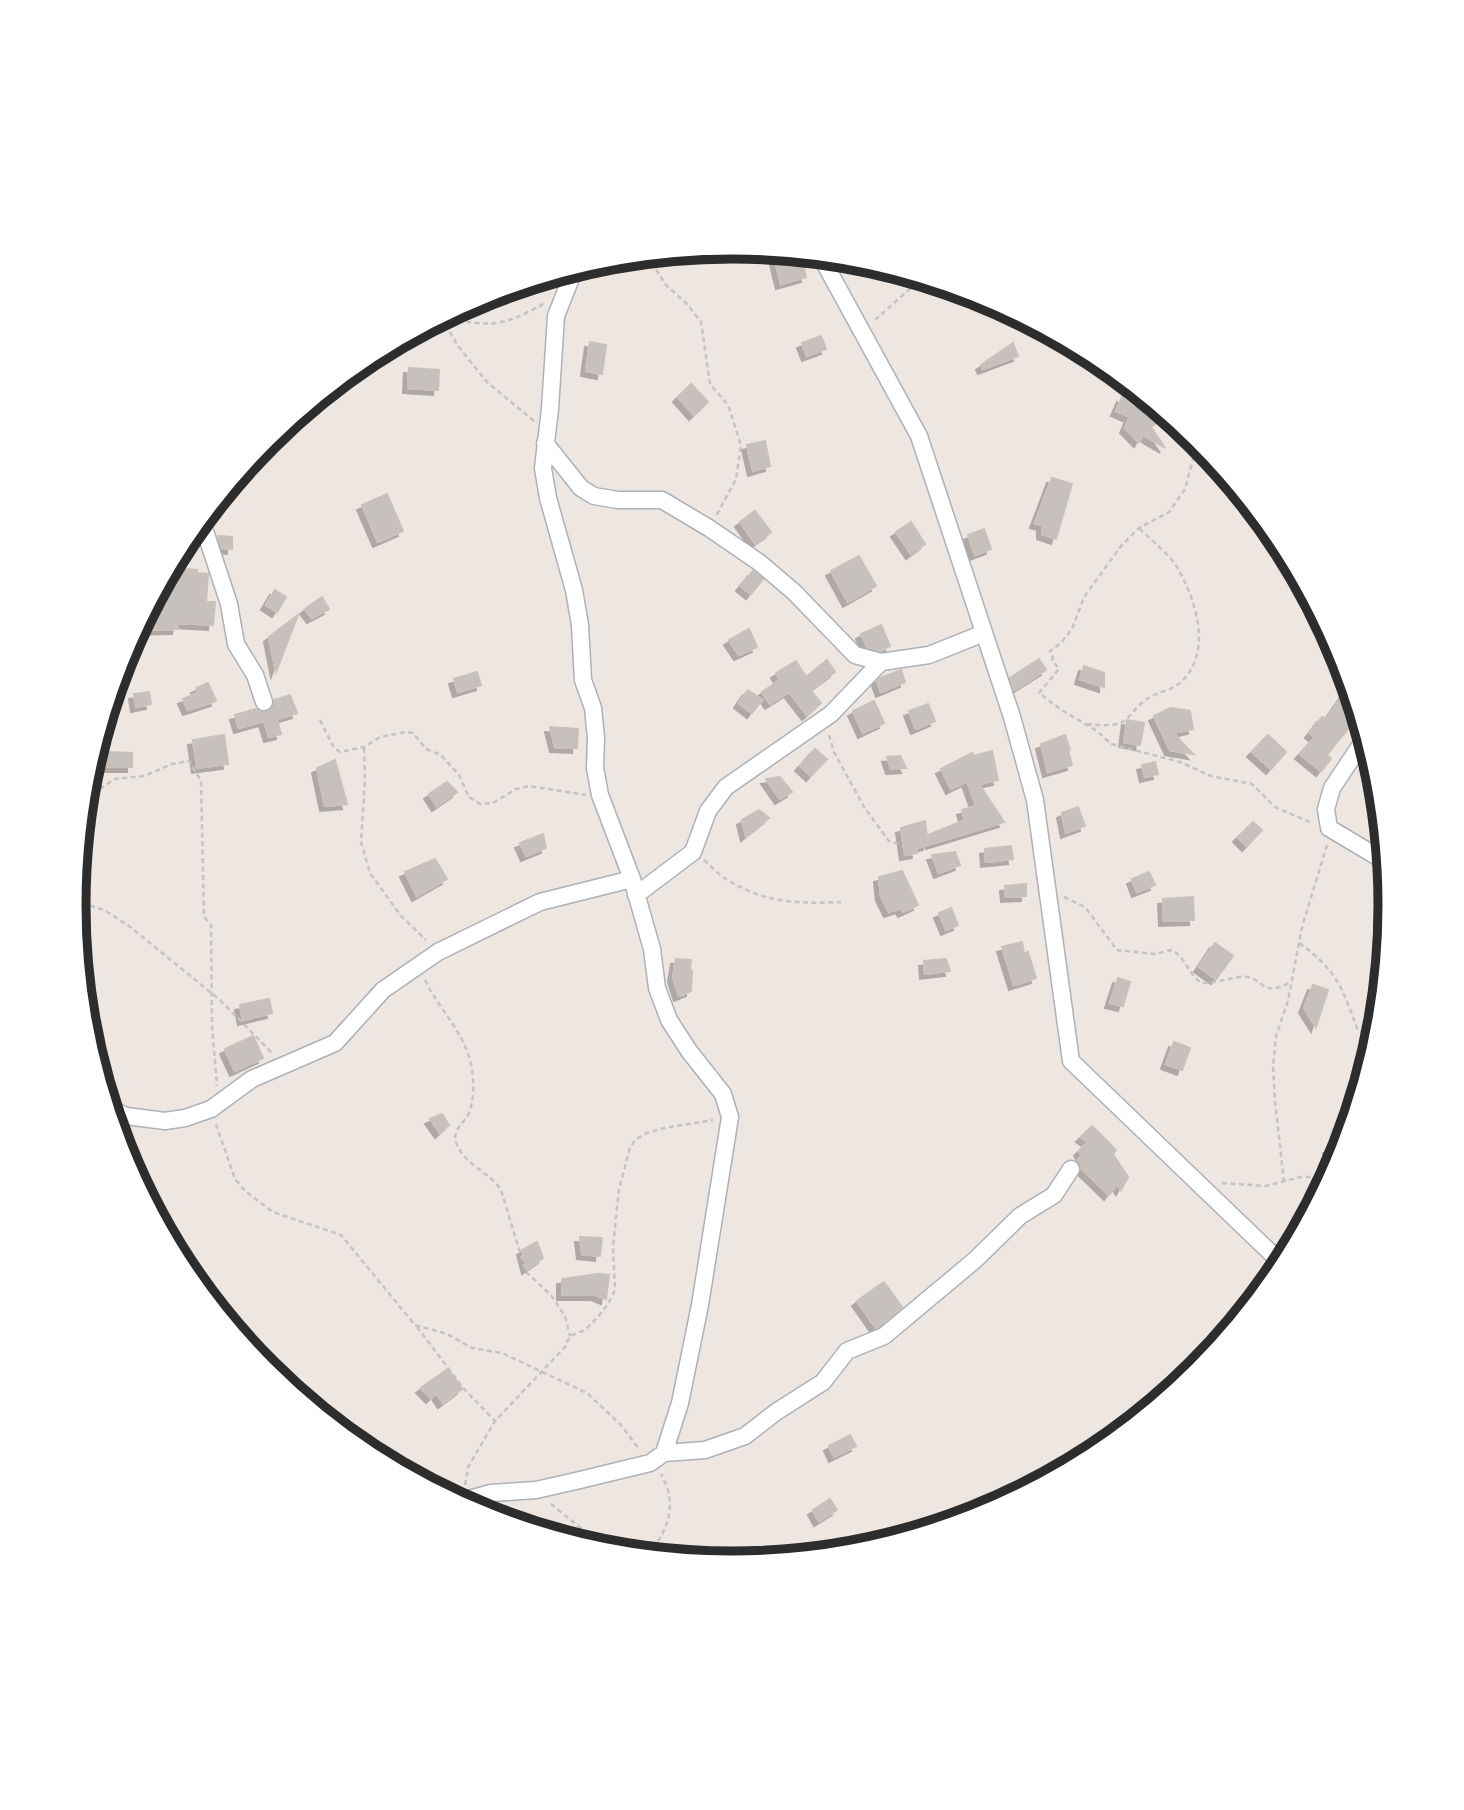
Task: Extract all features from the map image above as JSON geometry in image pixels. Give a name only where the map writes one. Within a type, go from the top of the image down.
[{"type":"street","points":[[826,266],[919,436],[1012,717],[1035,800],[1071,1062],[1274,1256]]},
{"type":"street","points":[[570,280],[556,316],[543,468],[548,498],[574,590],[580,625],[583,680],[593,708],[595,768],[600,795],[634,887],[652,949],[657,988],[668,1020],[723,1094],[730,1117],[700,1305],[680,1403],[657,1458]]},
{"type":"street","points":[[545,441],[567,474],[588,492],[618,500],[662,500],[760,563],[794,592],[855,655],[881,662],[929,655],[984,633]]},
{"type":"street","points":[[205,532],[229,604],[236,644],[256,675],[264,702]]},
{"type":"street","points":[[120,1114],[165,1121],[185,1118],[216,1105],[252,1079],[335,1043],[383,990],[438,952],[540,902],[634,887],[693,852],[708,811],[726,786],[831,714],[881,662]]},
{"type":"street","points":[[1358,748],[1332,788],[1326,809],[1329,828],[1376,856]]},
{"type":"street","points":[[474,1497],[536,1490],[657,1458],[705,1450],[745,1436],[823,1382],[847,1351],[884,1336],[903,1321],[975,1260],[1020,1216],[1054,1195],[1071,1169]]},
{"type":"path","points":[[652,264],[666,285],[688,305],[701,323],[710,384],[728,405],[741,445],[736,479],[709,528]]},
{"type":"path","points":[[862,332],[914,285]]},
{"type":"path","points":[[459,319],[495,324],[511,321],[546,303]]},
{"type":"path","points":[[446,325],[486,382],[535,421],[545,441]]},
{"type":"path","points":[[1194,454],[1185,489],[1169,512],[1139,528],[1121,546],[1084,597],[1072,629],[1050,651],[1052,660],[1059,669],[1039,693],[1097,731],[1111,744],[1180,762],[1211,776],[1252,784],[1275,807],[1329,828],[1325,855],[1302,927],[1288,1000],[1276,1037],[1273,1066],[1284,1181]]},
{"type":"path","points":[[1083,724],[1103,726],[1121,722],[1148,698],[1181,683],[1196,662],[1200,632],[1192,602],[1176,566],[1139,528]]},
{"type":"path","points":[[831,714],[829,733],[834,752],[845,773],[864,807],[889,841],[902,845]]},
{"type":"path","points":[[320,720],[334,748],[340,752],[364,747],[380,737],[413,733],[426,749],[442,755],[459,775],[469,797],[481,804],[493,803],[516,789],[529,786],[580,795],[600,795]]},
{"type":"path","points":[[364,747],[361,842],[370,873],[401,916],[438,952]]},
{"type":"path","points":[[96,793],[114,779],[144,776],[172,764],[189,761],[201,781],[204,917],[211,925],[211,992],[218,1087],[216,1105],[235,1179],[245,1191],[273,1212],[341,1235],[456,1379],[495,1421]]},
{"type":"path","points":[[693,852],[727,880],[762,898],[804,904],[841,902]]},
{"type":"path","points":[[1048,890],[1085,906],[1117,950],[1154,954],[1171,950],[1180,955],[1201,983],[1248,977],[1270,990],[1275,990],[1291,982]]},
{"type":"path","points":[[86,904],[104,910],[129,926],[156,951],[211,992],[284,1065]]},
{"type":"path","points":[[1299,943],[1321,958],[1338,981],[1358,1031],[1366,1033]]},
{"type":"path","points":[[417,965],[432,994],[456,1029],[468,1052],[472,1070],[469,1114],[457,1129],[455,1142],[462,1155],[485,1176],[496,1181],[526,1272],[551,1295],[565,1316],[570,1336],[565,1347],[495,1421],[468,1467],[463,1492]]},
{"type":"path","points":[[570,1336],[585,1330],[608,1304],[615,1290],[613,1246],[619,1189],[630,1148],[635,1140],[664,1128],[730,1117]]},
{"type":"path","points":[[1196,1181],[1266,1186],[1300,1177],[1318,1177]]},
{"type":"path","points":[[415,1325],[447,1334],[472,1348],[502,1353],[587,1394],[657,1458],[669,1495],[669,1510],[660,1541],[654,1547]]},
{"type":"path","points":[[536,1490],[590,1535]]},
{"type":"building","points":[[775,260],[802,263],[806,277],[781,284]]},
{"type":"building","points":[[821,336],[826,349],[807,356],[802,343]]},
{"type":"building","points":[[590,342],[606,345],[602,374],[586,371]]},
{"type":"building","points":[[1013,343],[1018,356],[983,369],[981,365]]},
{"type":"building","points":[[409,368],[439,370],[438,390],[408,388]]},
{"type":"building","points":[[691,384],[708,402],[694,415],[678,397]]},
{"type":"building","points":[[1122,397],[1134,407],[1136,405],[1155,424],[1151,427],[1165,448],[1143,435],[1139,442],[1125,428],[1130,417],[1116,411]]},
{"type":"building","points":[[765,441],[770,466],[753,471],[747,445]]},
{"type":"building","points":[[1052,478],[1072,484],[1056,539],[1042,534],[1042,525],[1035,523]]},
{"type":"building","points":[[387,494],[403,531],[378,542],[362,505]]},
{"type":"building","points":[[755,511],[771,532],[755,543],[740,522]]},
{"type":"building","points":[[911,522],[925,544],[911,554],[896,532]]},
{"type":"building","points":[[984,529],[991,549],[975,555],[968,535]]},
{"type":"building","points":[[218,536],[232,537],[232,549],[222,548]]},
{"type":"building","points":[[859,556],[876,586],[848,602],[831,571]]},
{"type":"building","points":[[180,569],[208,574],[206,602],[215,602],[213,625],[178,623],[177,629],[147,630],[163,599],[168,599],[169,587]]},
{"type":"building","points":[[753,571],[763,579],[751,594],[741,586]]},
{"type":"building","points":[[275,590],[286,597],[277,612],[266,605]]},
{"type":"building","points":[[322,597],[329,609],[312,618],[305,609]]},
{"type":"building","points":[[298,615],[276,672],[269,637]]},
{"type":"building","points":[[881,625],[890,646],[880,651],[867,647],[861,634]]},
{"type":"building","points":[[749,629],[757,647],[739,655],[729,640]]},
{"type":"building","points":[[1039,659],[1046,670],[1014,690],[1010,678]]},
{"type":"building","points":[[827,660],[835,672],[810,690],[821,703],[807,715],[789,692],[770,704],[762,692],[780,680],[776,673],[796,661],[806,677]]},
{"type":"building","points":[[1084,666],[1104,673],[1104,687],[1080,679]]},
{"type":"building","points":[[901,670],[905,682],[881,692],[877,681]]},
{"type":"building","points":[[477,672],[481,685],[458,692],[454,679]]},
{"type":"building","points":[[208,683],[216,701],[188,710],[183,699],[198,693],[196,688]]},
{"type":"building","points":[[748,690],[762,700],[752,713],[739,703]]},
{"type":"building","points":[[149,692],[151,704],[136,707],[134,694]]},
{"type":"building","points":[[290,695],[297,713],[277,719],[281,734],[269,737],[264,721],[239,728],[235,715],[256,709],[268,712],[274,700]]},
{"type":"building","points":[[1343,695],[1352,724],[1327,755],[1331,759],[1321,771],[1300,754],[1315,737],[1310,733],[1322,717],[1326,720]]},
{"type":"building","points":[[874,701],[884,723],[863,733],[853,711]]},
{"type":"building","points":[[928,704],[935,721],[916,729],[909,711]]},
{"type":"building","points":[[1170,708],[1190,711],[1193,729],[1173,733],[1193,754],[1170,750],[1154,716]]},
{"type":"building","points":[[1127,720],[1144,723],[1140,745],[1124,742]]},
{"type":"building","points":[[550,727],[578,729],[577,748],[555,747]]},
{"type":"building","points":[[224,735],[228,764],[197,768],[193,740]]},
{"type":"building","points":[[1065,735],[1072,765],[1048,772],[1041,744]]},
{"type":"building","points":[[1268,735],[1286,752],[1271,769],[1252,752]]},
{"type":"building","points":[[815,749],[827,759],[811,776],[800,766]]},
{"type":"building","points":[[992,751],[998,780],[979,784],[1004,822],[931,844],[928,835],[965,820],[962,810],[976,806],[967,781],[951,789],[941,769],[972,753],[973,756]]},
{"type":"building","points":[[106,752],[132,753],[132,767],[106,767]]},
{"type":"building","points":[[900,756],[906,768],[891,769],[887,757]]},
{"type":"building","points":[[335,760],[347,804],[325,806],[317,768]]},
{"type":"building","points":[[1155,762],[1158,774],[1145,777],[1142,765]]},
{"type":"building","points":[[780,777],[792,792],[780,799],[766,779]]},
{"type":"building","points":[[447,782],[457,792],[437,806],[429,794]]},
{"type":"building","points":[[1078,807],[1085,826],[1066,833],[1062,813]]},
{"type":"building","points":[[759,810],[769,818],[746,836],[742,820]]},
{"type":"building","points":[[925,821],[928,845],[916,848],[917,853],[905,855],[901,828]]},
{"type":"building","points":[[1253,822],[1262,830],[1247,846],[1238,837]]},
{"type":"building","points":[[543,834],[546,848],[526,856],[520,843]]},
{"type":"building","points":[[1011,846],[1013,859],[986,862],[985,849]]},
{"type":"building","points":[[955,852],[960,865],[939,873],[932,855]]},
{"type":"building","points":[[435,859],[447,879],[417,896],[405,872]]},
{"type":"building","points":[[902,871],[918,905],[903,912],[901,908],[889,912],[881,896],[879,877]]},
{"type":"building","points":[[1149,872],[1155,885],[1137,892],[1132,879]]},
{"type":"building","points":[[1026,884],[1026,896],[1006,897],[1005,886]]},
{"type":"building","points":[[1193,897],[1194,920],[1164,921],[1163,899]]},
{"type":"building","points":[[951,908],[958,925],[946,930],[939,913]]},
{"type":"building","points":[[1022,942],[1024,954],[1028,952],[1036,978],[1014,985],[1002,947]]},
{"type":"building","points":[[1215,943],[1233,956],[1216,979],[1199,967]]},
{"type":"building","points":[[676,959],[691,960],[692,971],[691,991],[679,996],[673,977]]},
{"type":"building","points":[[946,959],[950,971],[925,974],[924,961]]},
{"type":"building","points":[[1118,978],[1130,982],[1123,1006],[1110,1003]]},
{"type":"building","points":[[1313,985],[1328,990],[1316,1027],[1304,1008]]},
{"type":"building","points":[[269,999],[272,1013],[243,1020],[240,1005]]},
{"type":"building","points":[[253,1036],[263,1058],[235,1071],[225,1049]]},
{"type":"building","points":[[1174,1042],[1190,1048],[1182,1070],[1166,1064]]},
{"type":"building","points":[[442,1114],[449,1125],[440,1133],[430,1119]]},
{"type":"building","points":[[1092,1126],[1116,1150],[1113,1154],[1128,1177],[1121,1190],[1117,1184],[1109,1195],[1077,1161],[1082,1156],[1079,1151],[1088,1142],[1081,1137]]},
{"type":"building","points":[[580,1237],[602,1238],[600,1256],[582,1254]]},
{"type":"building","points":[[537,1242],[543,1258],[527,1269],[522,1250]]},
{"type":"building","points":[[609,1275],[606,1299],[596,1295],[562,1295],[562,1279]]},
{"type":"building","points":[[884,1282],[902,1307],[876,1328],[857,1301]]},
{"type":"building","points":[[448,1369],[462,1389],[443,1403],[436,1393],[431,1398],[421,1388]]},
{"type":"building","points":[[850,1435],[856,1446],[834,1457],[829,1446]]},
{"type":"building","points":[[830,1499],[837,1510],[819,1521],[813,1510]]}]
